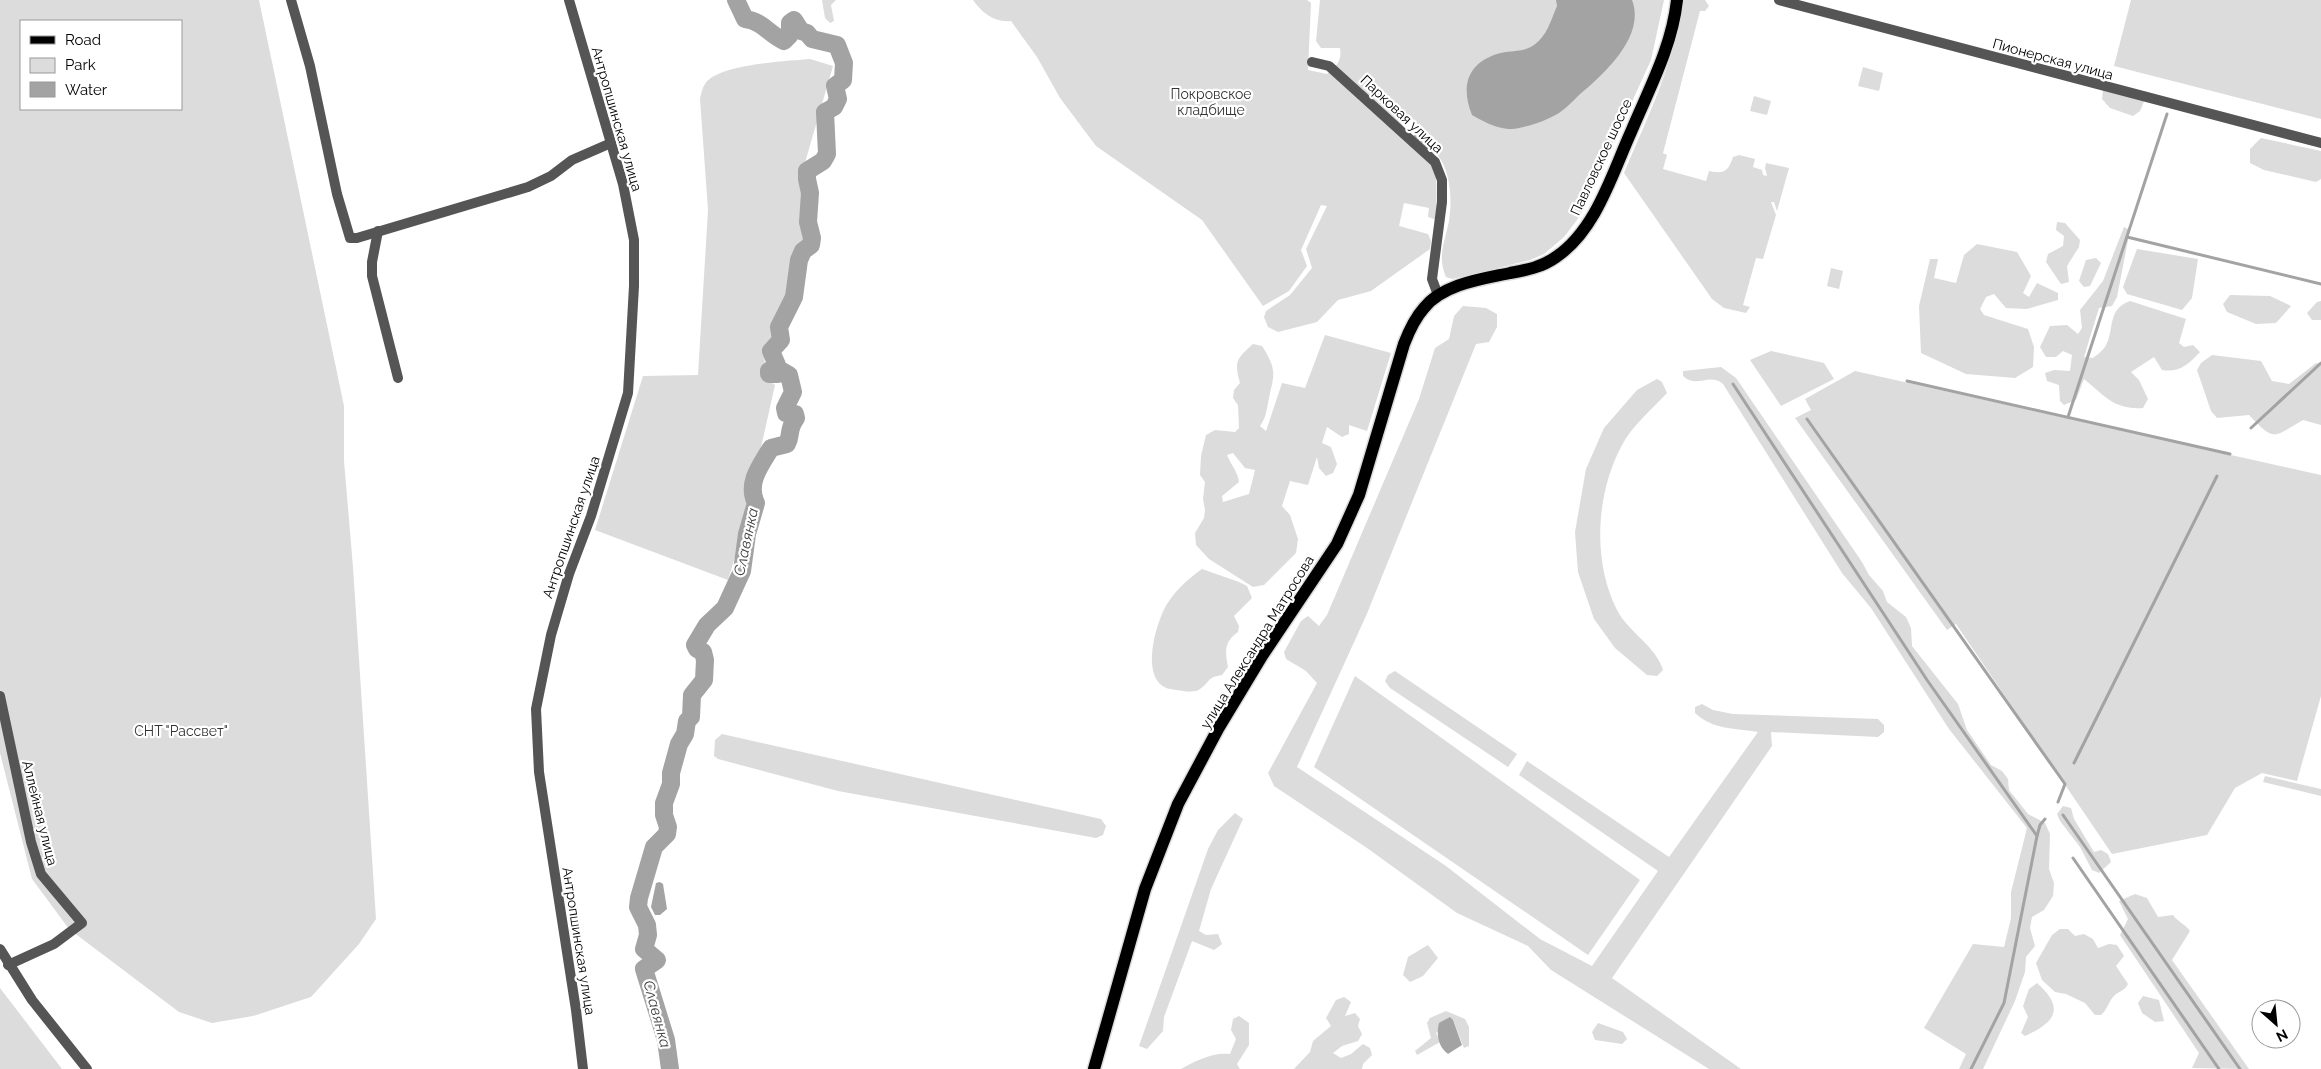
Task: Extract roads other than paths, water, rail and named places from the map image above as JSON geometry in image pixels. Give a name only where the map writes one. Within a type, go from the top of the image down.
[{"type":"main road","name":"Павловское шоссе","points":[[1438,295],[1459,286],[1541,266],[1571,246],[1594,211],[1604,191],[1658,69],[1668,42],[1677,0]]},
{"type":"main road","name":"улица Александра Матросова","points":[[1094,1069],[1145,890],[1178,804],[1218,729],[1257,664],[1337,544],[1359,494],[1404,344],[1412,324],[1424,307],[1438,295]]},
{"type":"street","points":[[291,0],[310,66],[337,194],[350,238],[357,238],[528,187],[551,176],[572,160],[611,143]]},
{"type":"street","name":"Антропшинская улица","points":[[569,0],[623,184],[634,240],[634,286],[628,393],[591,516],[568,574],[551,635],[536,709],[539,772],[576,1010],[583,1069]]},
{"type":"street","name":"Пионерская улица","points":[[1778,0],[2321,143]]},
{"type":"street","name":"Парковая улица","points":[[1312,62],[1329,66],[1435,162],[1442,180],[1442,202],[1432,279],[1438,295]]},
{"type":"street","points":[[378,231],[372,262],[372,276],[398,378]]},
{"type":"street","name":"Аллейная улица","points":[[0,696],[31,842],[40,874],[82,923],[54,944],[8,965]]},
{"type":"street","points":[[0,949],[8,965],[60,1038],[87,1069]]},
{"type":"water","points":[[1556,0],[1632,0],[1635,14],[1633,27],[1620,53],[1600,76],[1559,113],[1548,119],[1527,126],[1508,129],[1494,126],[1472,115],[1467,95],[1467,86],[1469,78],[1478,64],[1497,54],[1530,48],[1534,45],[1551,22],[1557,6]]},
{"type":"water","points":[[660,882],[663,884],[667,909],[660,915],[655,915],[651,907],[656,883]]},
{"type":"water","points":[[1450,1017],[1453,1020],[1462,1045],[1448,1054],[1440,1044],[1438,1032],[1439,1023]]},
{"type":"waterway","name":"Славянка","points":[[670,1069],[666,1040],[644,969],[657,960],[644,949],[648,935],[647,925],[638,907],[639,898],[654,847],[667,834],[668,827],[664,815],[664,803],[671,784],[671,773],[679,744],[685,734],[687,721],[691,717],[692,695],[704,680],[705,660],[703,652],[697,649],[695,645],[707,625],[725,608],[742,571],[747,534],[756,503],[753,496],[756,474],[771,448],[787,444],[796,418],[795,414],[786,413],[785,408],[793,392],[789,375],[782,371],[778,374],[769,374],[769,371],[777,365],[771,351],[781,340],[779,327],[794,297],[799,260],[803,251],[811,245],[812,238],[808,222],[810,193],[807,171],[823,161],[827,154],[825,112],[834,107],[838,99],[835,86],[843,80],[844,63],[837,45],[812,39],[807,33],[801,31],[794,20],[790,23],[790,35],[784,41],[756,22],[745,19],[736,0]]},
{"type":"waterway","points":[[2068,417],[2167,114]]},
{"type":"waterway","points":[[1415,136],[1432,153]]},
{"type":"waterway","points":[[2127,237],[2321,284]]},
{"type":"waterway","points":[[2251,428],[2321,363]]},
{"type":"waterway","points":[[1907,381],[2230,454]]},
{"type":"waterway","points":[[1733,384],[1927,680],[2037,836]]},
{"type":"waterway","points":[[1807,419],[2065,784],[2058,802]]},
{"type":"waterway","points":[[2074,763],[2217,476]]},
{"type":"waterway","points":[[2063,815],[2240,1069]]},
{"type":"waterway","points":[[1971,1069],[2004,1003],[2037,836],[2040,825],[2045,819]]},
{"type":"waterway","points":[[2073,858],[2219,1069]]},
{"type":"park label","name":"Покровское кладбище","points":[[1211,102]]},
{"type":"park label","name":"СНТ \"Рассвет\"","points":[[181,731]]}]
